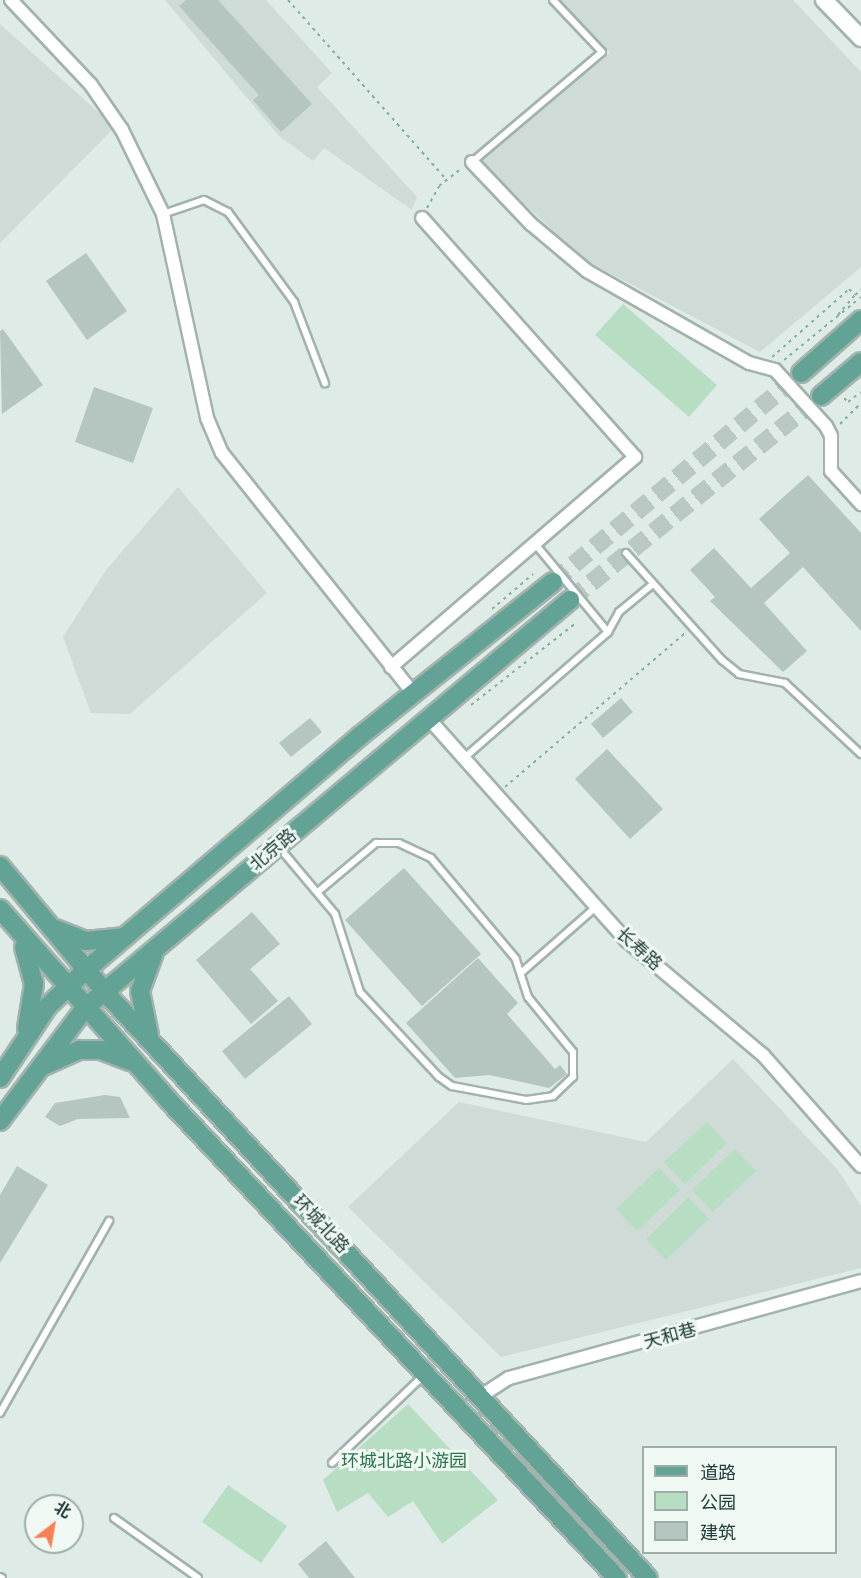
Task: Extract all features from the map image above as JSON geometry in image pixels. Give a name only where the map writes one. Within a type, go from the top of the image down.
[{"type":"main road","points":[[801,373],[861,320]]},
{"type":"main road","points":[[821,396],[861,362]]},
{"type":"main road","name":"北京路","points":[[0,1078],[16,1051],[66,988],[86,970],[133,933],[360,736],[415,696],[553,582]]},
{"type":"main road","name":"北京路","points":[[0,1121],[28,1079],[85,1008],[570,600]]},
{"type":"main road","name":"环城北路","points":[[0,866],[104,991],[648,1578]]},
{"type":"main road","name":"环城北路","points":[[0,909],[66,988],[140,1069],[617,1578]]},
{"type":"main road","points":[[46,924],[86,941],[133,933]]},
{"type":"main road","points":[[13,927],[28,956],[34,991],[28,1024],[16,1051]]},
{"type":"main road","points":[[154,1044],[144,1024],[140,991],[158,947]]},
{"type":"main road","points":[[28,1079],[56,1057],[79,1050],[114,1053],[140,1069]]},
{"type":"street","points":[[11,0],[91,85],[122,130],[163,214],[207,418],[222,453],[415,696]]},
{"type":"street","points":[[824,0],[861,38]]},
{"type":"street","points":[[472,162],[531,224],[587,271],[749,363],[772,366],[831,436],[831,471],[861,504]]},
{"type":"street","points":[[391,667],[536,545],[635,457],[422,218]]},
{"type":"street","name":"长寿路","points":[[429,719],[495,796],[627,940],[763,1055],[861,1166]]},
{"type":"street","name":"天和巷","points":[[481,1396],[509,1378],[861,1281]]},
{"type":"lane","points":[[472,162],[602,52],[553,0]]},
{"type":"lane","points":[[163,214],[204,200],[228,212],[294,302],[325,383]]},
{"type":"lane","points":[[536,545],[608,632]]},
{"type":"lane","points":[[626,553],[692,627],[739,674],[785,683],[861,754]]},
{"type":"lane","points":[[463,759],[608,632],[619,612],[653,584]]},
{"type":"lane","points":[[278,846],[320,890],[335,914],[360,992],[452,1086],[540,1100],[573,1077],[573,1052],[528,997],[522,972],[483,913],[443,867],[399,843],[376,843],[320,890]]},
{"type":"lane","points":[[522,972],[596,907]]},
{"type":"lane","points":[[0,1413],[109,1221]]},
{"type":"lane","points":[[332,1463],[427,1373]]},
{"type":"lane","points":[[114,1518],[198,1578]]},
{"type":"path","points":[[288,0],[446,180]]},
{"type":"path","points":[[422,218],[446,180],[472,162]]},
{"type":"path","points":[[772,366],[771,357],[849,289],[855,296]]},
{"type":"path","points":[[838,316],[835,312],[861,290]]},
{"type":"path","points":[[772,366],[861,297]]},
{"type":"path","points":[[844,398],[849,402],[861,392]]},
{"type":"path","points":[[831,436],[861,403]]},
{"type":"path","points":[[495,796],[692,627]]},
{"type":"shaded area","points":[[165,0],[266,0],[332,73],[317,87],[417,197],[412,210],[324,148],[313,161],[279,136]]},
{"type":"shaded area","points":[[560,0],[793,0],[861,72],[861,267],[760,352],[581,258],[477,158],[610,53]]},
{"type":"shaded area","points":[[0,24],[115,127],[0,243]]},
{"type":"shaded area","points":[[178,487],[267,593],[130,714],[91,713],[63,637],[106,570]]},
{"type":"shaded area","points":[[733,1059],[838,1170],[861,1206],[861,1268],[501,1357],[348,1207],[459,1102],[646,1142]]},
{"type":"green space","points":[[623,304],[717,385],[689,417],[595,335]]},
{"type":"green space","points":[[707,1122],[727,1143],[685,1184],[664,1162]]},
{"type":"green space","points":[[735,1149],[756,1171],[713,1212],[692,1190]]},
{"type":"green space","points":[[659,1168],[680,1190],[637,1231],[616,1209]]},
{"type":"green space","points":[[688,1197],[709,1219],[666,1260],[646,1239]]},
{"type":"green space","name":"环城北路小游园","points":[[408,1404],[498,1500],[442,1544],[413,1501],[388,1517],[368,1493],[337,1512],[323,1480]]},
{"type":"green space","points":[[228,1485],[287,1526],[261,1563],[202,1522]]},
{"type":"building","points":[[186,0],[218,0],[312,104],[281,132],[253,100],[259,95],[179,6]]},
{"type":"building","points":[[86,253],[127,311],[87,340],[46,281]]},
{"type":"building","points":[[3,329],[43,385],[2,414],[0,331]]},
{"type":"building","points":[[94,387],[153,408],[133,463],[75,442]]},
{"type":"building","points":[[808,475],[861,533],[861,631],[803,567],[764,603],[807,651],[783,672],[710,601],[715,597],[690,570],[714,548],[751,588],[790,553],[759,519]]},
{"type":"building","points":[[621,698],[633,712],[603,738],[591,724]]},
{"type":"building","points":[[310,718],[322,732],[291,757],[279,743]]},
{"type":"building","points":[[607,749],[663,809],[630,839],[575,779]]},
{"type":"building","points":[[404,868],[481,954],[422,1006],[345,920]]},
{"type":"building","points":[[252,912],[280,944],[250,969],[278,1001],[251,1024],[196,960]]},
{"type":"building","points":[[478,958],[518,1003],[507,1014],[555,1069],[560,1065],[567,1074],[549,1088],[489,1075],[455,1078],[406,1023]]},
{"type":"building","points":[[289,996],[312,1024],[245,1079],[222,1051]]},
{"type":"building","points":[[105,1095],[120,1097],[130,1118],[78,1119],[60,1126],[45,1117],[55,1103]]},
{"type":"building","points":[[17,1166],[48,1185],[0,1263],[0,1195]]},
{"type":"building","points":[[326,1541],[355,1578],[309,1578],[298,1564]]},
{"type":"tunnel","points":[[553,582],[801,373]]},
{"type":"tunnel","points":[[570,600],[821,396]]}]
